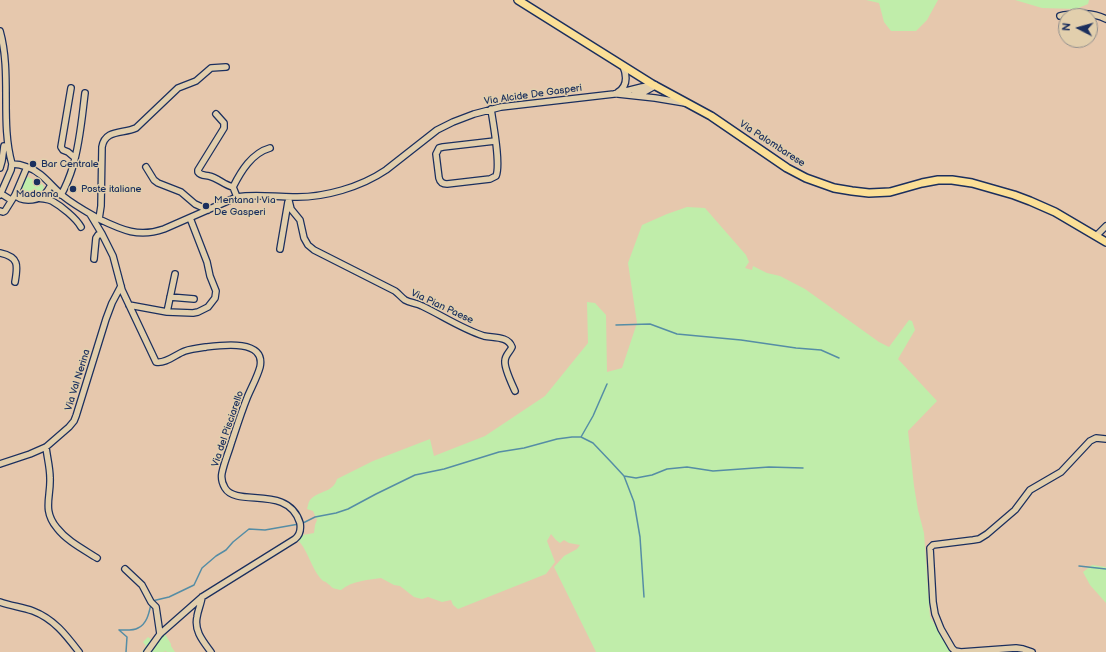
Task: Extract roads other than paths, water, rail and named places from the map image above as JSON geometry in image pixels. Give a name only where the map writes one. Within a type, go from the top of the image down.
[{"type":"main road","name":"Via Palombarese","points":[[518,0],[655,85],[723,124],[791,170],[806,178],[827,186],[852,191],[877,193],[890,192],[935,180],[952,180],[972,183],[1014,195],[1055,212],[1106,242]]},
{"type":"street","points":[[0,31],[3,43],[4,60],[0,107],[5,144],[12,164],[11,170],[0,194],[12,200]]},
{"type":"street","points":[[614,94],[623,88],[626,83],[624,66]]},
{"type":"street","points":[[99,219],[101,206],[102,149],[106,139],[111,135],[136,128],[178,88],[198,80],[208,70],[215,67],[226,67]]},
{"type":"street","name":"Via Alcide De Gasperi","points":[[27,167],[38,173],[61,195],[73,204],[90,214],[122,230],[144,233],[162,230],[237,197],[306,197],[327,194],[361,183],[386,170],[440,128],[464,117],[491,109],[614,94],[655,85]]},
{"type":"street","name":"Via Alcide De Gasperi","points":[[628,95],[644,92],[655,85]]},
{"type":"street","points":[[71,88],[62,147],[63,150],[75,158]]},
{"type":"street","points":[[61,195],[71,173],[75,158],[85,93]]},
{"type":"street","name":"Via Alcide De Gasperi","points":[[614,94],[655,98],[690,104]]},
{"type":"street","points":[[491,109],[495,141],[498,170],[495,177],[490,179],[447,184],[440,181],[436,156],[439,148],[495,141]]},
{"type":"street","points":[[216,114],[224,123],[224,128],[198,172],[200,175],[213,177],[233,187],[237,197]]},
{"type":"street","points":[[0,168],[5,144]]},
{"type":"street","points":[[233,187],[244,167],[260,152],[270,148]]},
{"type":"street","points":[[1,212],[5,211],[12,200],[27,167],[12,164]]},
{"type":"street","points":[[146,167],[158,184],[181,192],[195,204],[208,210]]},
{"type":"street","points":[[39,198],[46,193],[51,185]]},
{"type":"street","points":[[15,194],[23,200],[39,198],[51,201],[75,219],[81,227]]},
{"type":"street","points":[[280,249],[288,197]]},
{"type":"street","name":"Via Pian Paese","points":[[288,197],[291,209],[300,220],[304,238],[308,245],[313,249],[395,292],[407,301],[418,304],[472,331],[485,336],[504,339],[509,342],[512,347],[505,358],[505,364],[515,391]]},
{"type":"street","name":"Via del Pisciarello","points":[[90,214],[102,234],[115,262],[121,286],[156,362],[161,363],[189,350],[228,345],[248,348],[259,355],[261,361],[260,367],[246,401],[224,467],[222,483],[227,491],[234,495],[264,498],[281,503],[293,511],[300,523],[299,534],[294,541],[202,597],[160,634],[146,652]]},
{"type":"street","points":[[129,305],[167,312],[189,313],[198,312],[209,306],[216,296],[216,292],[207,262],[190,218]]},
{"type":"street","points":[[1096,236],[1106,226]]},
{"type":"street","points":[[94,260],[96,238],[98,235],[102,234]]},
{"type":"street","points":[[0,254],[11,257],[16,261],[17,271],[15,282]]},
{"type":"street","points":[[167,312],[175,274]]},
{"type":"street","name":"Via Val Nerina","points":[[0,464],[26,456],[46,447],[69,427],[76,418],[112,303],[121,286]]},
{"type":"street","points":[[170,297],[194,299]]},
{"type":"street","points":[[1032,652],[1016,648],[961,652],[953,649],[940,627],[934,611],[930,548],[933,545],[976,540],[985,536],[1015,510],[1030,490],[1063,471],[1090,441],[1096,438],[1106,439]]},
{"type":"street","points":[[46,447],[50,478],[48,507],[52,522],[63,535],[97,558]]},
{"type":"street","points":[[125,568],[142,585],[151,602],[156,607],[160,634]]},
{"type":"street","points":[[202,597],[197,617],[197,627],[201,638],[211,652]]},
{"type":"street","points":[[0,602],[31,610],[46,617],[60,629],[79,652]]},
{"type":"waterway","points":[[616,325],[650,324],[677,334],[821,350],[839,358]]},
{"type":"waterway","points":[[581,437],[593,416],[607,384]]},
{"type":"waterway","points":[[303,523],[315,517],[348,509],[415,475],[444,469],[499,452],[524,448],[557,439],[581,437],[593,443],[624,476],[634,502],[640,537],[644,597]]},
{"type":"waterway","points":[[624,476],[636,478],[652,475],[667,469],[687,467],[713,471],[769,467],[803,468]]},
{"type":"waterway","points":[[152,601],[169,597],[194,585],[202,568],[226,550],[249,529],[265,530],[299,524]]},
{"type":"waterway","points":[[1079,566],[1106,569]]},
{"type":"waterway","points":[[119,630],[134,630],[144,624],[151,604]]},
{"type":"waterway","points":[[119,630],[127,637],[126,652]]},
{"type":"place","name":"Bar Centrale","points":[[33,164]]},
{"type":"place","name":"Madonna","points":[[37,182]]},
{"type":"place","name":"Poste italiane","points":[[73,189]]},
{"type":"place","name":"Mentana | Via De Gasperi","points":[[206,206]]}]
